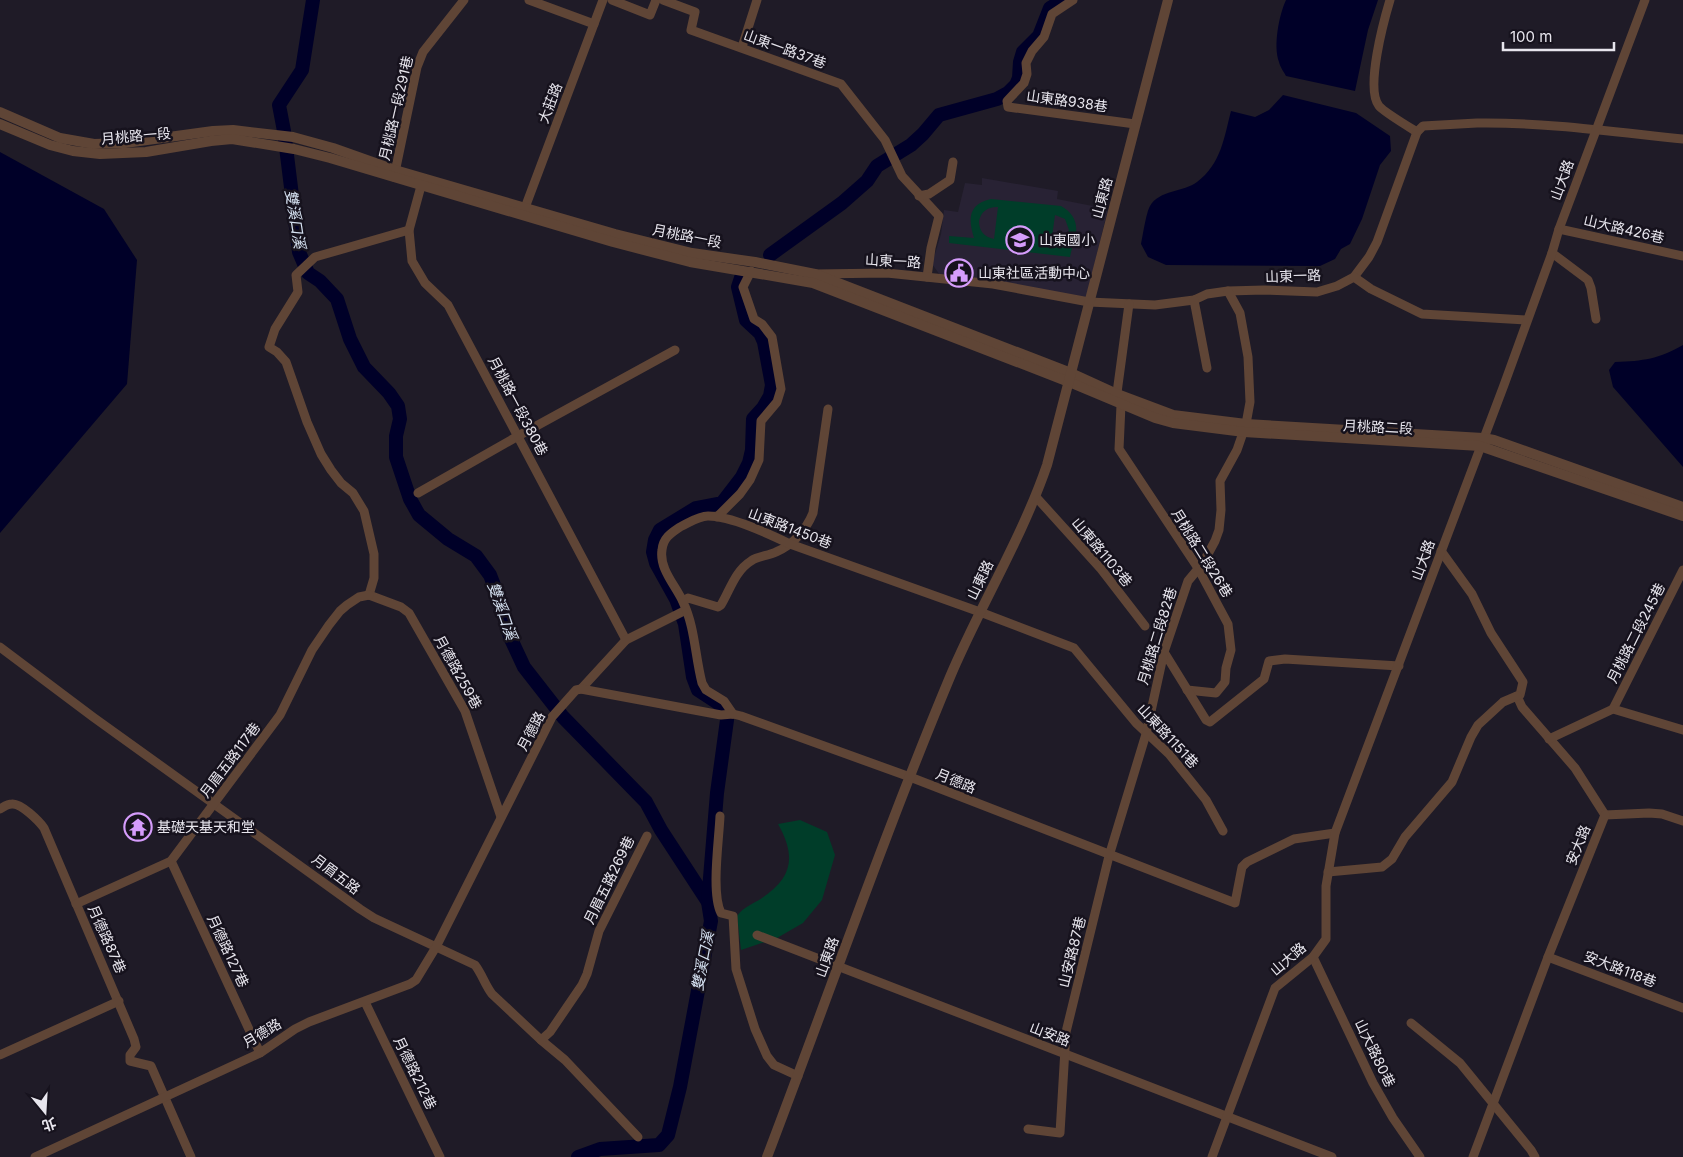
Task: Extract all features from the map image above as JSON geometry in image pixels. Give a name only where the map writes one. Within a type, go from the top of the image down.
[{"type":"street","name":"月桃路一段291巷","points":[[394,174],[417,67],[423,52],[464,0]]},
{"type":"street","points":[[529,0],[594,24]]},
{"type":"street","name":"大莊路","points":[[524,211],[603,0]]},
{"type":"street","points":[[612,0],[650,16],[656,0]]},
{"type":"street","name":"山東一路37巷","points":[[663,0],[694,12],[691,30],[841,84],[885,140],[902,176],[919,196]]},
{"type":"street","points":[[742,47],[757,0]]},
{"type":"street","name":"山東路938巷","points":[[1073,0],[1052,14],[1044,37],[1032,51],[1026,63],[1027,74],[1024,83],[1007,101],[1008,107],[1136,124]]},
{"type":"street","name":"山東路","points":[[768,1157],[838,966],[951,675],[1036,496],[1048,465],[1088,302],[1168,0]]},
{"type":"street","points":[[1390,0],[1385,17],[1373,87],[1378,105],[1417,132],[1423,126],[1478,123],[1595,129],[1683,139]]},
{"type":"street","name":"山大路","points":[[1212,1157],[1275,988],[1313,957],[1326,939],[1326,886],[1335,833],[1552,253],[1595,129],[1645,0]]},
{"type":"street","name":"月桃路一段","points":[[0,112],[60,138],[94,144],[125,142],[213,130],[232,130],[293,137],[333,148],[422,186],[524,211]]},
{"type":"street","name":"月桃路一段","points":[[0,124],[50,145],[73,151],[100,154],[146,152],[232,139],[294,149],[394,174],[524,211],[690,262],[814,278]]},
{"type":"street","name":"山東一路","points":[[814,278],[887,273],[993,284],[1088,302],[1155,305],[1194,300],[1208,294],[1228,292],[1264,290],[1317,292],[1337,286],[1354,277],[1369,257],[1377,242],[1417,132]]},
{"type":"street","points":[[169,136],[179,146]]},
{"type":"street","points":[[919,196],[928,194],[950,180],[953,162]]},
{"type":"street","name":"月桃路一段380巷","points":[[422,186],[409,230],[412,261],[425,283],[448,305],[626,640]]},
{"type":"street","points":[[919,196],[939,216],[931,248],[927,277]]},
{"type":"street","name":"山大路426巷","points":[[1559,229],[1683,256]]},
{"type":"street","points":[[369,595],[374,578],[374,554],[364,511],[352,493],[331,470],[321,454],[310,431],[286,362],[277,352],[269,347],[275,329],[298,292],[296,275],[314,257],[409,230]]},
{"type":"street","name":"月桃路一段","points":[[614,238],[692,253],[755,262],[814,278],[1070,378]]},
{"type":"street","points":[[1552,253],[1588,280],[1596,320]]},
{"type":"street","points":[[718,517],[740,494],[750,480],[759,460],[761,421],[770,413],[777,402],[781,389],[772,338],[762,324],[754,319],[743,287],[751,271]]},
{"type":"street","points":[[1354,277],[1371,289],[1422,314],[1527,320]]},
{"type":"street","name":"月桃路二段82巷","points":[[1109,856],[1146,734],[1164,652],[1188,581],[1203,562],[1219,530],[1221,510],[1220,481],[1237,450],[1245,428],[1250,402],[1248,357],[1240,313],[1228,292]]},
{"type":"street","points":[[1194,300],[1207,368]]},
{"type":"street","name":"月桃路二段26巷","points":[[1129,304],[1118,400],[1119,449],[1198,568],[1228,624],[1231,650],[1226,668],[1225,682],[1216,693],[1188,690]]},
{"type":"street","points":[[418,494],[518,436],[675,350]]},
{"type":"street","name":"月桃路二段","points":[[1070,378],[1155,418],[1173,423],[1482,442],[1494,440],[1683,507]]},
{"type":"street","points":[[581,689],[626,640],[673,615],[684,605],[688,598],[718,607],[721,606],[732,582],[751,560],[776,553],[797,538],[812,514],[828,409]]},
{"type":"street","name":"月桃路二段","points":[[1482,442],[1683,516]]},
{"type":"street","name":"山東路1103巷","points":[[1036,496],[1101,569],[1145,626]]},
{"type":"street","name":"山東路1450巷","points":[[684,605],[663,563],[662,551],[664,541],[670,533],[695,519],[706,516],[718,517],[768,533],[790,544],[980,612]]},
{"type":"street","points":[[1328,872],[1382,867],[1392,858],[1405,837],[1452,782],[1478,725],[1502,702],[1520,695],[1524,682],[1491,633],[1472,594],[1441,551]]},
{"type":"street","name":"月桃路二段245巷","points":[[1613,709],[1683,570]]},
{"type":"street","name":"月眉五路117巷","points":[[76,904],[171,861],[280,715],[312,650],[329,625],[347,605],[369,595]]},
{"type":"street","name":"月德路259巷","points":[[369,595],[401,607],[409,613],[465,711],[501,817]]},
{"type":"street","points":[[684,605],[691,621],[702,683],[706,690],[724,701],[733,714]]},
{"type":"street","name":"山東路1151巷","points":[[980,612],[1074,648],[1146,734],[1169,754],[1206,800],[1223,831]]},
{"type":"street","name":"月眉五路","points":[[0,647],[93,717],[374,918],[474,965],[492,994],[565,1060],[638,1136]]},
{"type":"street","points":[[1164,652],[1206,720],[1210,722],[1264,679],[1268,661],[1285,659],[1399,666]]},
{"type":"street","name":"月德路","points":[[35,1157],[260,1053],[295,1029],[416,980],[436,947],[552,717],[576,690],[581,689],[721,715],[733,714],[741,716],[910,777],[1109,856],[1235,903],[1242,867],[1247,862],[1294,838],[1335,833]]},
{"type":"street","name":"安大路","points":[[1473,1157],[1548,957],[1605,815],[1575,768],[1522,707],[1517,696]]},
{"type":"street","points":[[1549,739],[1613,709],[1683,730]]},
{"type":"street","name":"月德路87巷","points":[[0,809],[12,804],[19,806],[39,820],[44,828],[119,1001],[136,1047],[130,1055],[130,1061],[150,1066],[163,1097]]},
{"type":"street","points":[[1605,815],[1649,813],[1662,814],[1683,821]]},
{"type":"street","points":[[720,816],[717,878],[718,907],[721,913],[733,916],[736,969],[747,1006],[767,1056],[774,1065],[798,1076]]},
{"type":"street","name":"月眉五路269巷","points":[[541,1040],[550,1032],[582,985],[587,974],[599,930],[646,836]]},
{"type":"street","name":"山安路87巷","points":[[1028,1130],[1060,1133],[1066,1032],[1109,856]]},
{"type":"street","name":"月德路127巷","points":[[171,861],[260,1053]]},
{"type":"street","name":"山安路","points":[[757,936],[1332,1157]]},
{"type":"street","name":"山大路80巷","points":[[1313,957],[1373,1083],[1393,1118],[1420,1157]]},
{"type":"street","name":"安大路118巷","points":[[1548,957],[1683,1008]]},
{"type":"street","points":[[0,1055],[119,1001]]},
{"type":"street","name":"月德路212巷","points":[[365,1002],[440,1157]]},
{"type":"street","points":[[1411,1022],[1460,1063],[1535,1157]]},
{"type":"street","points":[[163,1097],[191,1157]]},
{"type":"shaded area","name":"山東國小","points":[[982,178],[1058,191],[1057,199],[1108,209],[1086,298],[940,275],[932,264],[941,234],[944,210],[958,212],[965,183],[982,185]]},
{"type":"green space","points":[[991,199],[1061,206],[1071,214],[1076,225],[1075,236],[1069,247],[1072,248],[1070,257],[949,243],[949,236],[974,238],[971,225],[972,213],[983,201]],"holes":[[[998,207],[994,239],[987,237],[983,233],[979,221],[981,215],[990,208]],[[1055,215],[1065,219],[1069,230],[1065,241],[1058,245],[1051,245]]]},
{"type":"green space","points":[[800,820],[827,832],[835,855],[822,900],[803,923],[777,938],[741,950],[737,916],[780,882],[788,865],[787,846],[778,824]]},
{"type":"water","points":[[1286,0],[1378,0],[1368,30],[1355,91],[1286,76],[1277,55],[1277,39],[1279,22]]},
{"type":"water","points":[[1283,95],[1356,113],[1390,136],[1391,151],[1380,165],[1362,219],[1350,244],[1341,249],[1335,259],[1320,266],[1166,265],[1148,257],[1141,244],[1147,214],[1154,201],[1165,194],[1192,185],[1205,175],[1220,150],[1231,111],[1255,117],[1269,110]]},
{"type":"water","points":[[0,152],[104,209],[137,260],[127,384],[0,533]]},
{"type":"water","points":[[1683,345],[1683,467],[1613,387],[1609,370],[1615,362],[1650,358]]},
{"type":"waterway","name":"雙溪口溪","points":[[313,0],[302,70],[279,105],[299,252],[308,273],[320,281],[337,299],[350,339],[364,367],[389,393],[398,406],[400,419],[396,436],[396,457],[410,499],[419,515],[448,539],[476,556],[490,575],[502,606],[510,637],[524,667],[563,717],[646,802],[661,830],[708,902],[711,921],[680,1087],[668,1135],[659,1145],[600,1149],[578,1157]]},
{"type":"waterway","points":[[770,255],[842,203],[867,181],[877,166],[911,145],[939,115],[997,99],[1008,93],[1016,85],[1019,78],[1023,52],[1039,36],[1050,8],[1064,0]]},
{"type":"waterway","points":[[708,902],[717,793],[727,720],[721,705],[698,690],[693,677],[685,624],[676,599],[656,563],[653,552],[655,540],[660,530],[696,508],[722,503],[742,477],[749,463],[752,450],[753,419],[763,408],[770,396],[772,385],[764,342],[760,333],[746,320],[738,287],[742,275]]},
{"type":"place","name":"山東國小","points":[[1020,240]]},
{"type":"place","name":"山東社區活動中心","points":[[959,273]]},
{"type":"place","name":"基礎天基天和堂","points":[[138,827]]}]
